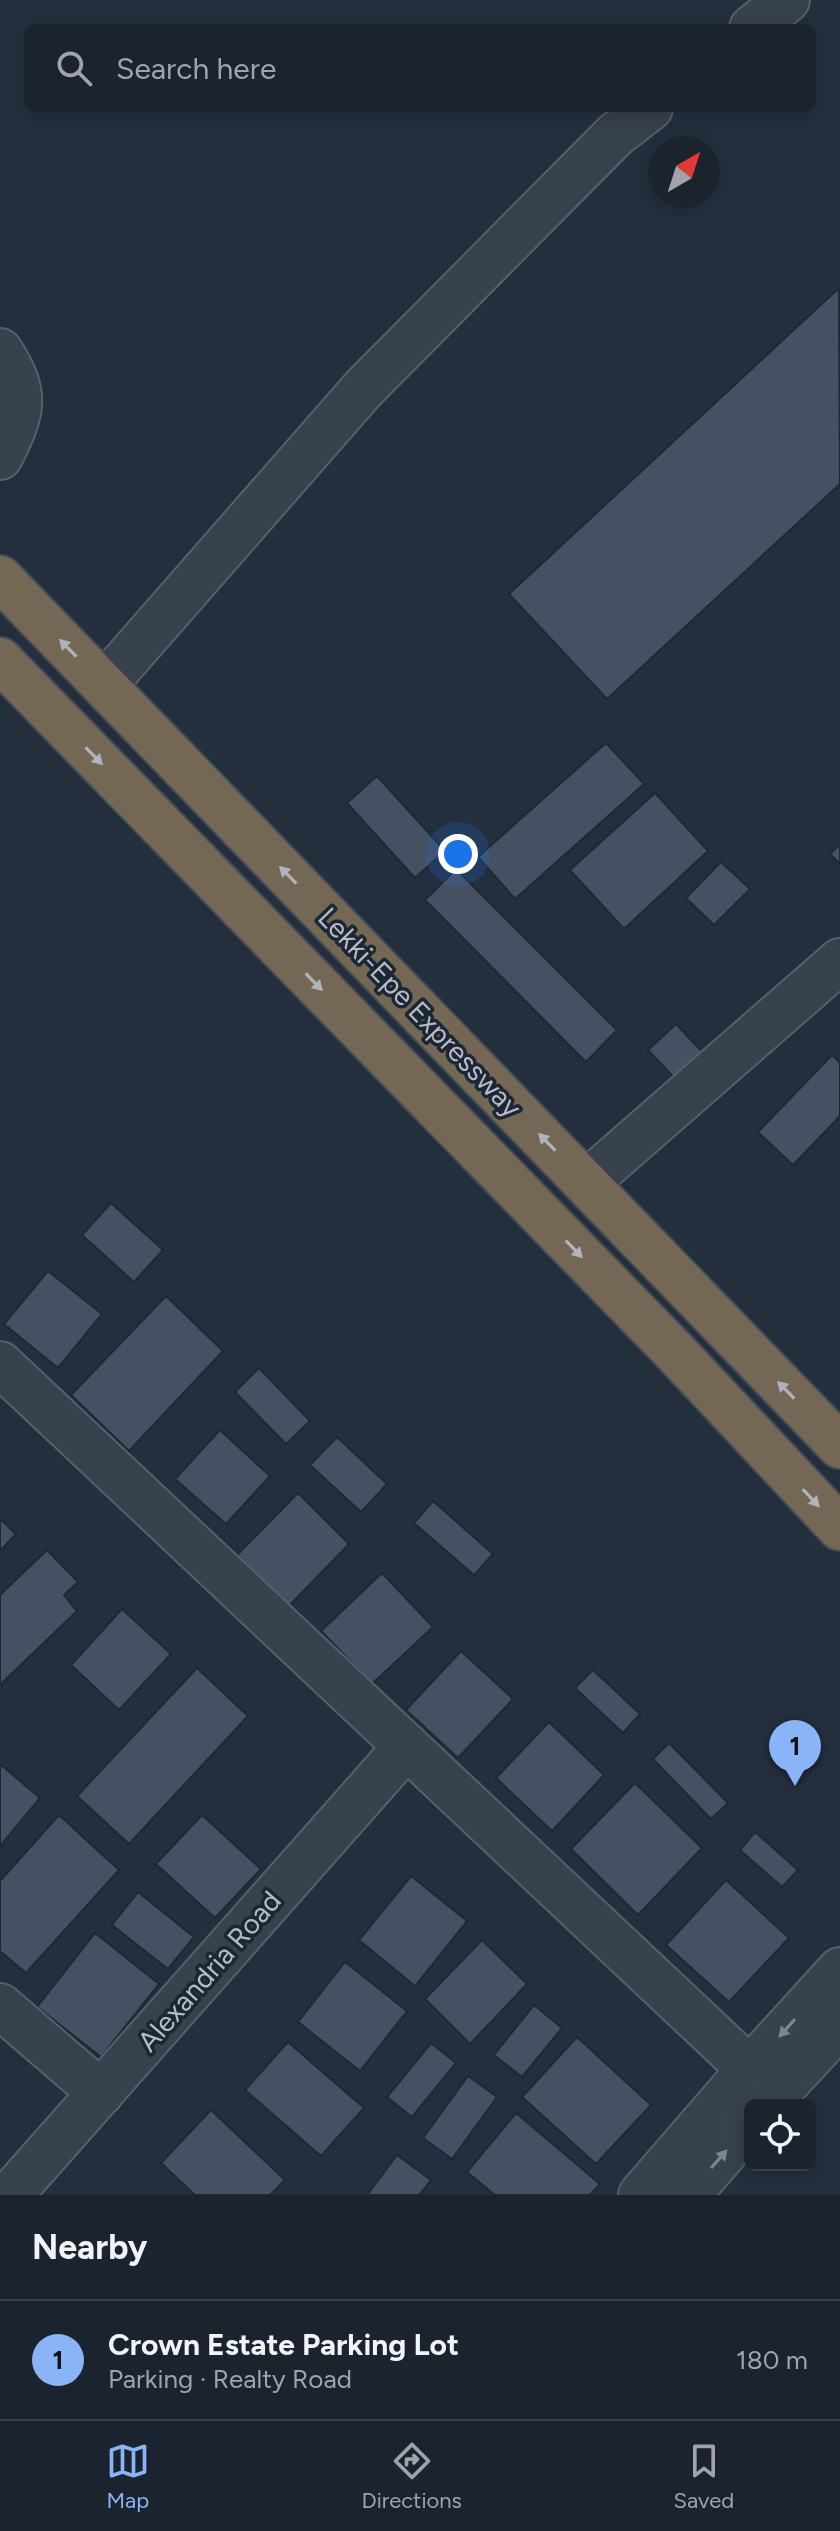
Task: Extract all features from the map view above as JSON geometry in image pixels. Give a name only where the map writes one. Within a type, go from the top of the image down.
[{"type":"highway","name":"Lekki-Epe Expressway","points":[[0,578],[840,1446]]},
{"type":"highway","name":"Lekki-Epe Expressway","points":[[0,660],[677,1354],[840,1528]]},
{"type":"street","points":[[757,24],[787,0]]},
{"type":"street","points":[[104,685],[363,389],[615,135],[645,112]]},
{"type":"street","points":[[0,351],[20,388],[18,420],[0,457]]},
{"type":"street","points":[[586,1183],[840,961]]},
{"type":"street","points":[[0,1364],[406,1747],[760,2098]]},
{"type":"street","name":"Alexandria Road","points":[[10,2195],[406,1747]]},
{"type":"street","points":[[688,2195],[760,2098],[840,1970]]},
{"type":"street","points":[[0,2006],[101,2093]]},
{"type":"street","points":[[641,2195],[760,2098],[840,2025]]},
{"type":"building","points":[[839,288],[840,484],[607,699],[509,594]]},
{"type":"building","points":[[606,743],[644,784],[515,899],[478,857]]},
{"type":"building","points":[[377,776],[445,851],[415,878],[347,803]]},
{"type":"building","points":[[655,793],[708,851],[624,929],[570,870]]},
{"type":"building","points":[[840,844],[840,864],[830,854]]},
{"type":"building","points":[[721,862],[750,889],[714,925],[686,898]]},
{"type":"building","points":[[456,869],[617,1030],[586,1062],[425,900]]},
{"type":"building","points":[[676,1024],[707,1057],[679,1083],[648,1050]]},
{"type":"building","points":[[832,1055],[840,1063],[840,1116],[793,1165],[758,1132]]},
{"type":"building","points":[[111,1203],[163,1250],[134,1282],[82,1235]]},
{"type":"building","points":[[48,1271],[102,1314],[58,1368],[4,1324]]},
{"type":"building","points":[[166,1296],[223,1351],[129,1451],[71,1395]]},
{"type":"building","points":[[259,1368],[310,1421],[286,1444],[235,1392]]},
{"type":"building","points":[[220,1430],[270,1476],[226,1524],[175,1479]]},
{"type":"building","points":[[337,1437],[387,1484],[361,1512],[310,1465]]},
{"type":"building","points":[[298,1493],[349,1544],[289,1606],[237,1555]]},
{"type":"building","points":[[433,1501],[493,1554],[474,1575],[414,1523]]},
{"type":"building","points":[[0,1519],[16,1534],[0,1551]]},
{"type":"building","points":[[47,1550],[78,1582],[64,1595],[77,1611],[0,1685],[0,1595]]},
{"type":"building","points":[[382,1573],[433,1627],[372,1684],[321,1631]]},
{"type":"building","points":[[122,1609],[171,1654],[119,1710],[71,1665]]},
{"type":"building","points":[[461,1651],[513,1699],[458,1758],[406,1710]]},
{"type":"building","points":[[197,1668],[248,1716],[129,1844],[77,1796]]},
{"type":"building","points":[[593,1670],[640,1714],[623,1733],[575,1688]]},
{"type":"building","points":[[549,1722],[604,1775],[552,1831],[496,1778]]},
{"type":"building","points":[[669,1743],[728,1803],[711,1819],[653,1759]]},
{"type":"building","points":[[0,1764],[40,1798],[0,1846]]},
{"type":"building","points":[[635,1783],[702,1848],[638,1915],[571,1849]]},
{"type":"building","points":[[59,1815],[119,1870],[26,1973],[0,1951],[0,1881]]},
{"type":"building","points":[[202,1815],[261,1869],[215,1918],[156,1864]]},
{"type":"building","points":[[755,1832],[798,1870],[782,1887],[740,1850]]},
{"type":"building","points":[[411,1876],[467,1921],[415,1986],[359,1940]]},
{"type":"building","points":[[726,1880],[789,1938],[729,2002],[666,1945]]},
{"type":"building","points":[[138,1892],[194,1937],[168,1969],[112,1925]]},
{"type":"building","points":[[95,1933],[159,1984],[101,2057],[37,2007]]},
{"type":"building","points":[[482,1940],[527,1984],[470,2044],[425,1999]]},
{"type":"building","points":[[345,1962],[407,2011],[360,2071],[298,2022]]},
{"type":"building","points":[[534,2005],[562,2028],[522,2077],[494,2055]]},
{"type":"building","points":[[577,2037],[651,2105],[596,2164],[522,2097]]},
{"type":"building","points":[[288,2042],[364,2108],[321,2156],[245,2090]]},
{"type":"building","points":[[431,2043],[456,2063],[412,2117],[387,2097]]},
{"type":"building","points":[[468,2076],[497,2097],[452,2159],[423,2138]]},
{"type":"building","points":[[211,2110],[285,2180],[270,2195],[195,2195],[161,2163]]},
{"type":"building","points":[[516,2113],[600,2184],[590,2195],[495,2195],[467,2172]]},
{"type":"building","points":[[397,2155],[431,2180],[419,2195],[367,2195]]},
{"type":"place","name":"Crown Estate Parking Lot","points":[[795,1786]]}]
